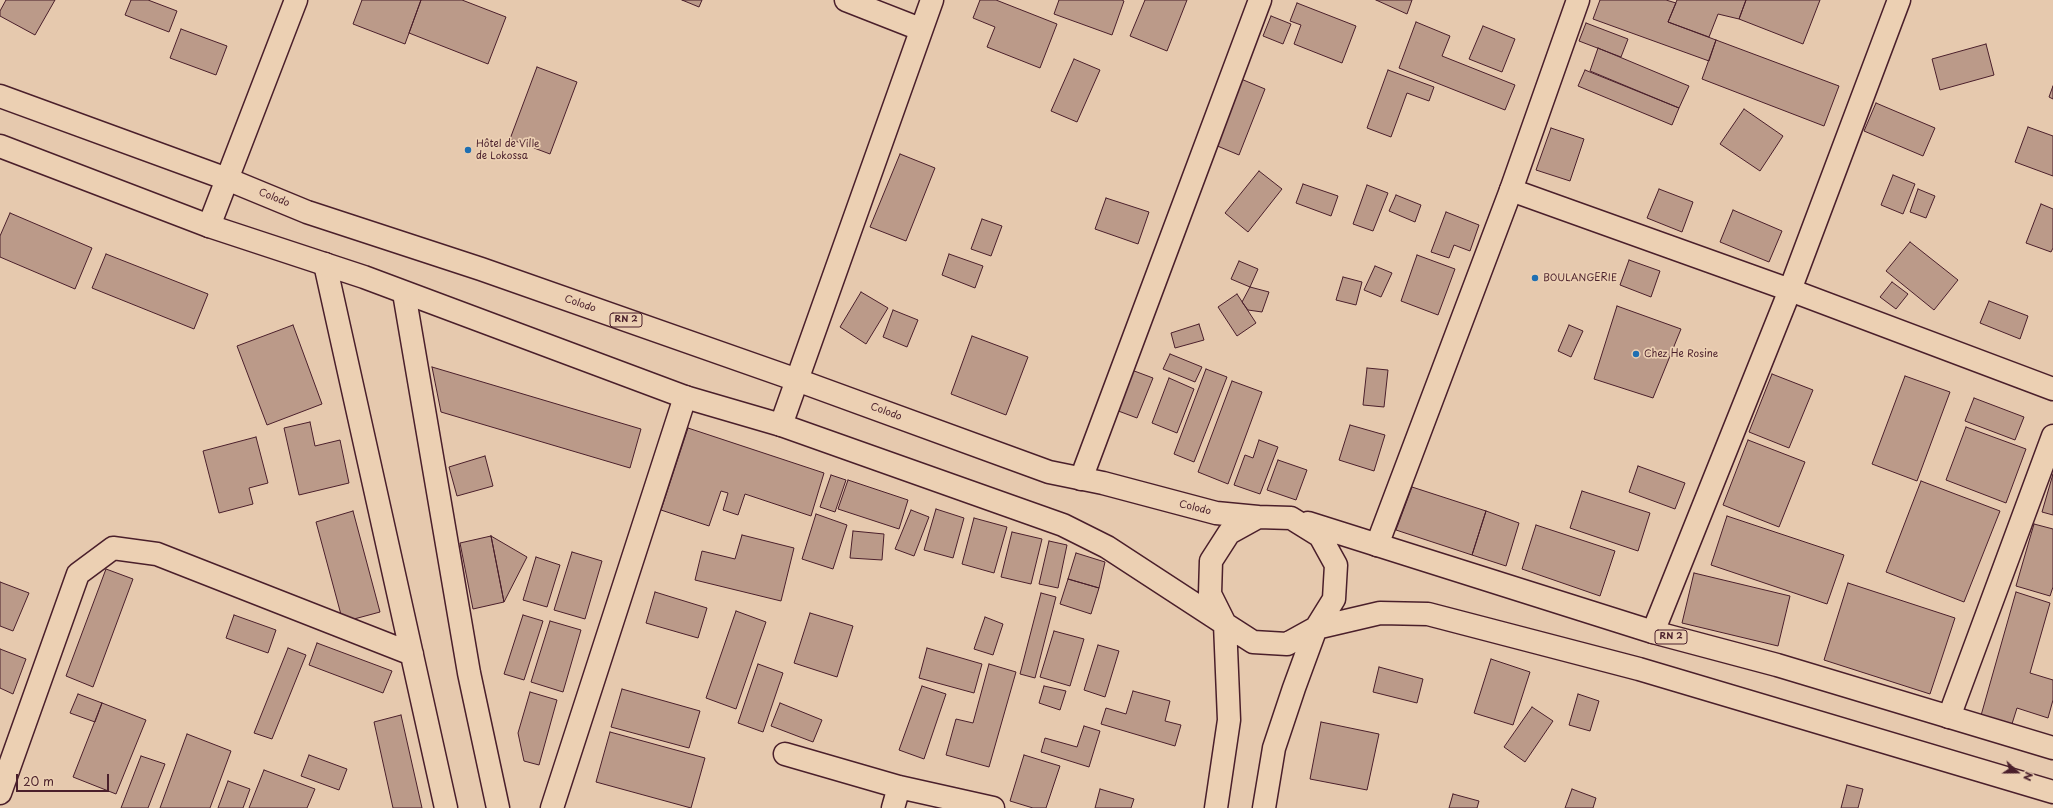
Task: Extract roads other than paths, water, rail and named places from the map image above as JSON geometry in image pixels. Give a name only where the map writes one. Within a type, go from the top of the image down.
[{"type":"main road","points":[[209,226],[296,0]]},
{"type":"main road","points":[[846,0],[920,29]]},
{"type":"main road","points":[[781,425],[920,29],[932,0]]},
{"type":"main road","points":[[1081,479],[1260,0]]},
{"type":"main road","points":[[1378,545],[1511,190],[1578,0]]},
{"type":"main road","points":[[1654,632],[1790,290],[1899,0]]},
{"type":"main road","name":"Colodo","points":[[0,96],[227,179],[308,212],[488,271],[797,380],[1050,472],[1103,483],[1216,513],[1258,517]]},
{"type":"main road","points":[[0,146],[209,226],[325,264],[685,397],[781,425],[1063,525],[1107,547],[1253,642],[1287,644],[1316,628],[1380,613],[1428,614],[1639,669],[1926,756],[2053,792]]},
{"type":"main road","points":[[1511,190],[1790,290],[2053,389]]},
{"type":"main road","points":[[325,264],[446,808]]},
{"type":"main road","points":[[404,294],[469,673],[498,808]]},
{"type":"main road","points":[[552,808],[685,397]]},
{"type":"main road","points":[[1949,717],[2053,436]]},
{"type":"main road","points":[[1216,808],[1230,720],[1225,624],[1210,594],[1211,561],[1229,533],[1258,517],[1292,518],[1320,536],[1336,565],[1334,599],[1316,628],[1274,748],[1264,808]]},
{"type":"main road","name":"RN 2","points":[[1292,518],[1654,632],[1778,665],[2053,748]]},
{"type":"main road","points":[[0,793],[78,574],[113,548],[156,554],[412,654]]},
{"type":"main road","points":[[785,754],[899,787],[993,808]]},
{"type":"main road","points":[[893,808],[899,787]]},
{"type":"place","name":"Hôtel de Ville de Lokossa","points":[[468,150]]},
{"type":"place","name":"BOULANGERIE","points":[[1535,278]]},
{"type":"place","name":"Chez He Rosine","points":[[1636,354]]}]
